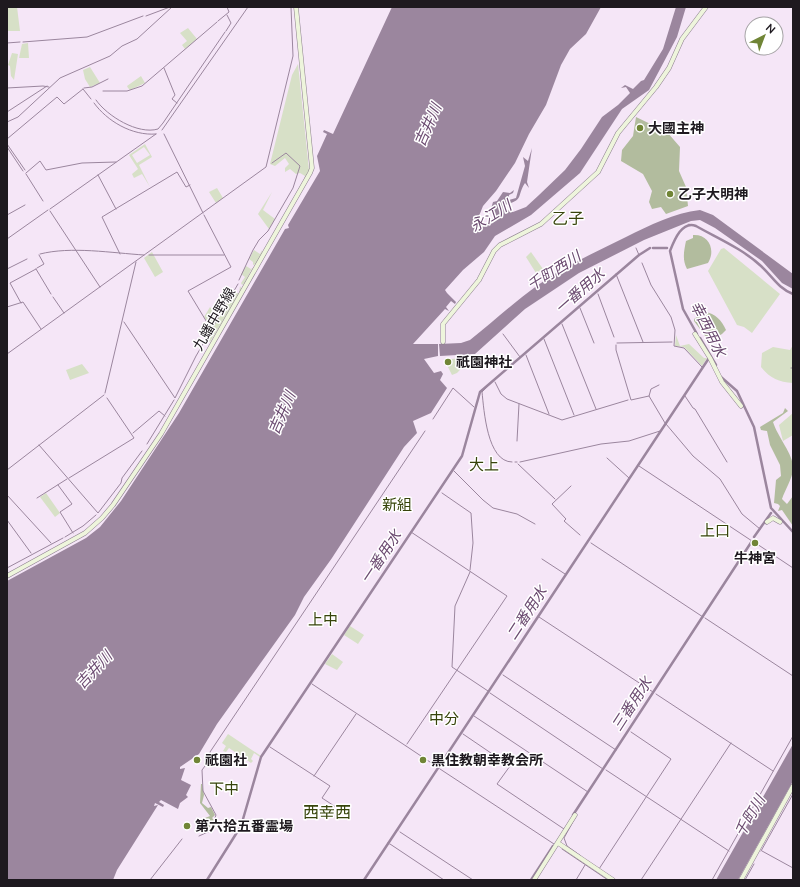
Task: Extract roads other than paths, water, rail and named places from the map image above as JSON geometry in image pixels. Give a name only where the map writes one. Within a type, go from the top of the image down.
[{"type":"main road","name":"九蟠中野線","points":[[7,576],[85,533],[102,518],[113,505],[161,434],[310,173],[312,168],[296,7]]},
{"type":"main road","points":[[443,342],[443,324],[479,280],[494,251],[500,244],[541,224],[594,176],[622,128],[656,87],[669,68],[682,39],[706,7]]},
{"type":"main road","points":[[695,334],[710,358],[722,382],[742,406]]},
{"type":"main road","points":[[767,522],[773,518],[780,522]]},
{"type":"main road","points":[[741,880],[793,786]]},
{"type":"main road","points":[[534,880],[575,815]]},
{"type":"main road","points":[[558,843],[613,880]]},
{"type":"water","name":"吉井川","points":[[392,7],[601,7],[586,34],[570,49],[561,65],[546,105],[529,134],[515,163],[496,191],[483,206],[475,226],[477,231],[494,217],[494,212],[490,212],[493,202],[497,201],[503,192],[510,193],[514,190],[513,193],[509,195],[509,200],[516,198],[525,166],[523,157],[528,161],[532,148],[527,182],[529,188],[525,183],[518,199],[505,205],[504,209],[513,212],[526,207],[565,170],[602,117],[618,105],[630,93],[626,87],[621,88],[625,85],[633,89],[644,80],[663,49],[676,7],[686,7],[677,37],[649,90],[622,109],[580,173],[531,215],[495,236],[484,252],[463,270],[445,290],[456,302],[455,304],[451,301],[446,307],[449,311],[445,309],[413,344],[438,344],[438,356],[424,359],[434,373],[441,371],[443,374],[440,380],[447,388],[431,413],[413,421],[417,433],[404,447],[332,558],[304,597],[295,615],[217,724],[199,754],[180,767],[180,769],[185,768],[181,780],[191,785],[186,795],[188,797],[180,803],[178,809],[161,800],[159,802],[164,805],[163,807],[155,803],[154,806],[158,805],[117,870],[113,880],[7,880],[7,581],[86,538],[100,527],[121,501],[179,413],[285,229],[289,228],[288,225],[320,171],[317,156],[327,134],[323,132],[324,130],[333,134]]},
{"type":"water","points":[[700,210],[713,215],[793,274],[793,289],[782,283],[762,261],[715,228],[700,220],[691,221],[644,240],[579,273],[525,309],[475,354],[440,356],[439,344],[461,343],[470,340],[529,292],[570,265],[653,224],[681,214]]},
{"type":"water","points":[[793,744],[793,781],[738,880],[716,880]]},
{"type":"waterway","points":[[146,16],[170,7]]},
{"type":"waterway","points":[[7,122],[18,117],[60,78],[110,56],[122,46],[137,39],[172,7]]},
{"type":"waterway","points":[[218,21],[229,12],[227,7]]},
{"type":"waterway","points":[[162,130],[248,7]]},
{"type":"waterway","points":[[7,354],[266,167],[293,56],[291,7]]},
{"type":"waterway","points":[[226,31],[231,23],[227,15]]},
{"type":"waterway","points":[[23,42],[87,37],[143,16]]},
{"type":"waterway","points":[[103,91],[127,91],[142,86],[217,22]]},
{"type":"waterway","points":[[96,100],[115,118],[132,127],[150,130],[158,129],[225,32]]},
{"type":"waterway","points":[[7,43],[20,42]]},
{"type":"waterway","points":[[164,68],[175,95],[172,99],[177,103]]},
{"type":"waterway","points":[[84,88],[92,87],[108,79]]},
{"type":"waterway","points":[[7,112],[47,86]]},
{"type":"waterway","points":[[7,88],[49,87]]},
{"type":"waterway","points":[[83,89],[91,99]]},
{"type":"waterway","points":[[7,139],[57,97],[64,104],[83,89]]},
{"type":"waterway","points":[[94,103],[106,116],[121,126],[138,133],[156,134]]},
{"type":"waterway","points":[[50,209],[156,134]]},
{"type":"waterway","points":[[164,134],[203,213]]},
{"type":"waterway","points":[[7,144],[25,170]]},
{"type":"waterway","points":[[7,147],[23,171]]},
{"type":"waterway","points":[[239,280],[253,250],[259,240],[268,231],[293,188],[300,166],[286,153],[272,163]]},
{"type":"waterway","points":[[26,173],[40,161],[46,170],[82,163],[116,162]]},
{"type":"waterway","points":[[120,254],[102,217],[177,172],[186,187],[190,185]]},
{"type":"waterway","points":[[26,174],[43,201]]},
{"type":"waterway","points":[[98,175],[116,209]]},
{"type":"waterway","points":[[7,215],[25,205]]},
{"type":"waterway","points":[[7,239],[48,210]]},
{"type":"waterway","points":[[50,211],[100,287]]},
{"type":"waterway","points":[[204,215],[231,267],[188,291],[211,329]]},
{"type":"waterway","name":"幸西用水","points":[[697,334],[683,309],[670,251],[679,232],[687,226],[696,226],[738,249],[761,266],[783,289],[793,294]]},
{"type":"waterway","name":"一番用水","points":[[636,248],[639,255]]},
{"type":"waterway","name":"一番用水","points":[[207,880],[241,826],[261,757],[462,456],[480,392],[639,255],[650,248]]},
{"type":"waterway","name":"一番用水","points":[[653,248],[667,248]]},
{"type":"waterway","points":[[40,254],[65,250],[78,250],[144,255]]},
{"type":"waterway","points":[[37,268],[44,264],[39,255]]},
{"type":"waterway","points":[[149,255],[224,255]]},
{"type":"waterway","points":[[7,269],[27,259]]},
{"type":"waterway","points":[[105,393],[136,262]]},
{"type":"waterway","points":[[642,263],[651,285],[671,317],[675,330],[674,346],[684,348],[702,367]]},
{"type":"waterway","points":[[36,269],[51,294]]},
{"type":"waterway","points":[[21,303],[10,283],[36,269]]},
{"type":"waterway","points":[[616,274],[643,342]]},
{"type":"waterway","points":[[124,322],[175,398],[196,356],[238,284]]},
{"type":"waterway","points":[[598,294],[614,337]]},
{"type":"waterway","points":[[53,297],[64,313]]},
{"type":"waterway","points":[[7,307],[23,302],[41,329]]},
{"type":"waterway","points":[[580,308],[594,343]]},
{"type":"waterway","points":[[562,324],[596,409]]},
{"type":"waterway","points":[[503,334],[520,357]]},
{"type":"waterway","name":"幸西用水","points":[[700,338],[716,365]]},
{"type":"waterway","points":[[544,339],[574,415]]},
{"type":"waterway","points":[[617,343],[672,342]]},
{"type":"waterway","points":[[616,345],[616,350],[631,400],[649,396]]},
{"type":"waterway","points":[[526,355],[549,414]]},
{"type":"waterway","name":"二番用水","points":[[364,880],[709,358]]},
{"type":"waterway","name":"幸西用水","points":[[721,377],[737,391],[754,427],[771,508],[793,532]]},
{"type":"waterway","points":[[492,382],[482,392],[488,434],[497,454],[504,460],[512,462]]},
{"type":"waterway","points":[[495,382],[501,394],[507,399],[562,420],[628,400]]},
{"type":"waterway","points":[[659,385],[651,389],[649,396],[665,423]]},
{"type":"waterway","points":[[433,419],[453,388],[474,407]]},
{"type":"waterway","points":[[7,470],[104,395]]},
{"type":"waterway","points":[[685,396],[695,409],[727,462]]},
{"type":"waterway","points":[[69,478],[134,438],[107,398]]},
{"type":"waterway","points":[[147,444],[174,400]]},
{"type":"waterway","points":[[517,441],[519,404]]},
{"type":"waterway","points":[[133,433],[159,411],[165,416]]},
{"type":"waterway","points":[[666,424],[693,456],[720,479],[742,514],[760,529]]},
{"type":"waterway","points":[[199,836],[210,831],[216,815],[203,791],[202,770],[211,758],[210,752],[425,431]]},
{"type":"waterway","points":[[520,462],[601,444],[629,441],[660,431]]},
{"type":"waterway","points":[[39,445],[98,513],[121,483],[122,478],[142,451]]},
{"type":"waterway","points":[[607,458],[629,478]]},
{"type":"waterway","points":[[518,464],[555,499]]},
{"type":"waterway","points":[[639,466],[752,541]]},
{"type":"waterway","points":[[454,471],[493,508],[517,514],[535,524]]},
{"type":"waterway","points":[[37,498],[67,479]]},
{"type":"waterway","points":[[58,485],[72,504],[60,512],[73,533]]},
{"type":"waterway","points":[[571,486],[552,504],[566,519],[564,521],[580,535]]},
{"type":"waterway","points":[[442,493],[471,513],[473,543],[470,570]]},
{"type":"waterway","points":[[7,495],[51,543]]},
{"type":"waterway","name":"三番用水","points":[[754,537],[771,513]]},
{"type":"waterway","points":[[65,537],[83,526],[96,515]]},
{"type":"waterway","points":[[7,520],[31,553]]},
{"type":"waterway","points":[[407,744],[507,596],[411,532]]},
{"type":"waterway","points":[[7,568],[63,538]]},
{"type":"waterway","name":"三番用水","points":[[573,815],[752,541]]},
{"type":"waterway","points":[[754,542],[793,568]]},
{"type":"waterway","points":[[591,543],[703,617]]},
{"type":"waterway","points":[[542,559],[565,574]]},
{"type":"waterway","points":[[470,572],[455,606],[452,667],[488,691]]},
{"type":"waterway","points":[[539,617],[653,692]]},
{"type":"waterway","points":[[705,618],[793,676]]},
{"type":"waterway","points":[[503,675],[616,750]]},
{"type":"waterway","points":[[312,684],[406,746]]},
{"type":"waterway","points":[[490,693],[603,769]]},
{"type":"waterway","points":[[656,694],[773,771]]},
{"type":"waterway","points":[[314,776],[356,714]]},
{"type":"waterway","points":[[474,716],[588,792]]},
{"type":"waterway","points":[[599,869],[671,759],[631,732]]},
{"type":"waterway","points":[[463,734],[510,766],[497,784],[564,829]]},
{"type":"waterway","name":"千町川","points":[[712,880],[793,736]]},
{"type":"waterway","points":[[641,880],[731,743]]},
{"type":"waterway","points":[[406,746],[439,768]]},
{"type":"waterway","points":[[270,747],[330,786],[322,798],[345,813]]},
{"type":"waterway","points":[[440,769],[554,844]]},
{"type":"waterway","points":[[606,770],[729,851]]},
{"type":"waterway","points":[[761,851],[793,794]]},
{"type":"waterway","points":[[575,818],[564,838],[567,846],[581,856]]},
{"type":"waterway","points":[[400,832],[473,880]]},
{"type":"waterway","points":[[150,880],[182,839]]},
{"type":"waterway","points":[[390,844],[444,880]]},
{"type":"waterway","name":"三番用水","points":[[531,880],[553,846]]},
{"type":"waterway","points":[[562,849],[608,880]]},
{"type":"waterway","points":[[762,851],[793,868]]},
{"type":"waterway","points":[[745,880],[754,864]]},
{"type":"waterway","points":[[576,880],[585,865]]},
{"type":"place","name":"大國主神","points":[[640,128]]},
{"type":"place","name":"乙子大明神","points":[[670,194]]},
{"type":"place","name":"祇園神社","points":[[448,362]]},
{"type":"place","name":"牛神宮","points":[[755,543]]},
{"type":"place","name":"祇園社","points":[[197,760]]},
{"type":"place","name":"黒住教朝幸教会所","points":[[423,760]]},
{"type":"place","name":"第六拾五番霊場","points":[[187,826]]},
{"type":"district","name":"乙子","points":[[568,218]]},
{"type":"district","name":"大上","points":[[484,465]]},
{"type":"district","name":"新組","points":[[397,505]]},
{"type":"district","name":"上口","points":[[715,531]]},
{"type":"district","name":"上中","points":[[323,620]]},
{"type":"district","name":"中分","points":[[444,719]]},
{"type":"district","name":"下中","points":[[224,789]]},
{"type":"district","name":"西幸西","points":[[327,812]]},
{"type":"water label","name":"永江川","points":[[491,216]]},
{"type":"water label","name":"千町西川","points":[[554,271]]}]
